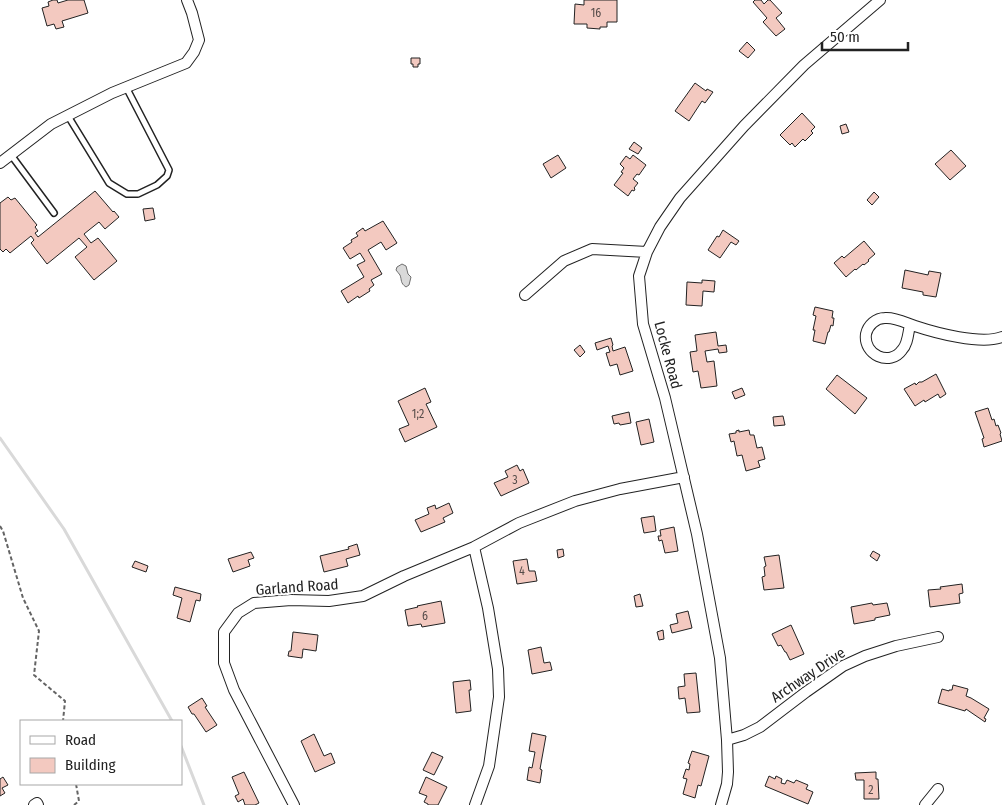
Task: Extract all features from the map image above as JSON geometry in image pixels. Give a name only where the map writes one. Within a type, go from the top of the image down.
[{"type":"street","points":[[0,164],[50,124],[126,87],[186,63],[194,52],[199,40],[187,0]]},
{"type":"street","name":"Locke Road","points":[[721,805],[727,784],[727,740],[720,658],[697,534],[684,477],[665,398],[643,324],[639,276],[647,252],[660,227],[680,198],[744,126],[804,65],[880,0]]},
{"type":"street","points":[[525,295],[564,261],[592,249],[647,252]]},
{"type":"street","points":[[910,324],[906,345],[898,355],[882,358],[875,355],[866,343],[866,335],[869,328],[877,320],[888,318],[965,338],[1001,341]]},
{"type":"street","name":"Garland Road","points":[[294,805],[234,690],[224,663],[224,632],[238,613],[254,603],[291,600],[329,601],[363,596],[404,576],[474,547],[518,523],[575,501],[620,489],[684,477]]},
{"type":"street","points":[[474,547],[488,608],[498,669],[500,697],[489,766],[475,805]]},
{"type":"street","name":"Archway Drive","points":[[727,740],[744,735],[760,727],[843,666],[865,656],[938,636]]},
{"type":"street","points":[[925,805],[938,789]]},
{"type":"street","points":[[34,805],[36,803],[38,805]]},
{"type":"lane","points":[[67,115],[108,183],[127,194],[138,194],[157,185],[167,176],[170,170],[126,87]]},
{"type":"lane","points":[[11,155],[54,213]]},
{"type":"path","points":[[0,526],[23,598],[39,631],[34,675],[65,701],[63,720]]},
{"type":"path","points":[[74,805],[80,801],[76,785]]},
{"type":"shaded area","points":[[402,264],[406,266],[411,277],[409,285],[406,287],[396,270]]},
{"type":"building","points":[[57,0],[58,3],[68,0],[84,0],[88,13],[62,21],[64,27],[56,29],[54,24],[47,26],[42,8],[49,6],[48,2]]},
{"type":"building","points":[[584,0],[617,0],[617,22],[607,22],[607,27],[600,27],[600,29],[587,28],[587,24],[574,24],[575,4],[584,5]]},
{"type":"building","points":[[761,0],[764,4],[770,0],[782,13],[776,18],[785,29],[776,36],[763,22],[767,18],[753,2]]},
{"type":"building","points":[[747,42],[755,50],[748,58],[739,51]]},
{"type":"building","points":[[411,58],[420,58],[418,67],[413,67]]},
{"type":"building","points":[[695,83],[706,91],[707,89],[713,92],[705,103],[702,101],[689,121],[675,111]]},
{"type":"building","points":[[802,113],[815,127],[811,131],[813,133],[805,141],[803,139],[795,147],[792,143],[790,145],[780,135]]},
{"type":"building","points":[[846,124],[849,132],[842,134],[840,126]]},
{"type":"building","points":[[634,142],[642,148],[638,154],[629,149]]},
{"type":"building","points":[[951,150],[966,166],[950,180],[935,164]]},
{"type":"building","points":[[558,155],[566,168],[551,178],[543,164]]},
{"type":"building","points":[[633,155],[646,165],[639,175],[637,174],[633,179],[638,183],[634,191],[632,190],[628,196],[614,185],[623,173],[621,172],[624,168],[620,164],[626,156],[630,159]]},
{"type":"building","points":[[95,191],[119,217],[105,229],[99,222],[84,234],[91,243],[98,238],[117,261],[94,280],[75,257],[87,247],[79,238],[47,264],[31,243],[34,240],[31,236],[10,253],[6,249],[3,252],[0,249],[0,203],[8,197],[11,200],[15,198],[37,225],[35,227],[38,231],[35,233],[38,237]]},
{"type":"building","points":[[874,192],[879,197],[872,205],[867,200]]},
{"type":"building","points":[[153,208],[155,219],[145,221],[143,209]]},
{"type":"building","points":[[383,221],[397,243],[386,250],[381,242],[368,250],[382,274],[371,280],[374,285],[369,289],[370,291],[348,303],[341,291],[364,277],[357,265],[365,261],[360,253],[350,259],[343,248],[358,236],[356,233],[363,228],[365,231]]},
{"type":"building","points":[[723,230],[739,241],[736,245],[731,242],[720,258],[708,250]]},
{"type":"building","points":[[864,241],[875,254],[864,265],[855,269],[846,277],[834,263],[842,256],[844,258]]},
{"type":"building","points":[[905,270],[928,275],[929,271],[941,273],[936,297],[923,295],[923,292],[902,288]]},
{"type":"building","points":[[702,280],[715,281],[714,292],[703,291],[702,306],[686,305],[687,282],[702,283]]},
{"type":"building","points":[[815,307],[833,311],[833,326],[831,325],[825,344],[813,341],[816,316],[813,315]]},
{"type":"building","points":[[716,332],[718,346],[726,345],[727,352],[719,353],[718,349],[705,351],[707,362],[714,361],[717,386],[701,388],[698,371],[693,372],[690,352],[697,351],[695,335]]},
{"type":"building","points":[[611,338],[613,351],[625,347],[633,371],[620,375],[617,364],[610,366],[606,353],[610,352],[608,346],[597,350],[595,343]]},
{"type":"building","points":[[580,345],[585,352],[580,357],[574,350]]},
{"type":"building","points":[[936,374],[946,394],[940,398],[938,394],[915,406],[904,389]]},
{"type":"building","points":[[837,375],[867,398],[855,414],[826,389]]},
{"type":"building","points":[[425,388],[431,402],[426,404],[437,427],[405,442],[399,429],[409,425],[398,401]]},
{"type":"building","points":[[742,388],[745,395],[735,399],[732,392]]},
{"type":"building","points":[[988,408],[992,420],[994,419],[996,426],[998,425],[1002,441],[984,447],[982,439],[984,438],[975,412]]},
{"type":"building","points":[[629,412],[631,423],[614,424],[612,416]]},
{"type":"building","points":[[783,416],[785,425],[774,426],[773,417]]},
{"type":"building","points":[[649,419],[654,442],[641,445],[636,422]]},
{"type":"building","points":[[739,430],[739,432],[749,430],[750,435],[754,435],[757,448],[762,447],[765,459],[758,461],[760,467],[746,471],[742,455],[737,456],[734,441],[731,442],[729,434],[736,433]]},
{"type":"building","points":[[517,465],[520,471],[523,469],[529,483],[501,496],[494,483],[508,477],[505,471]]},
{"type":"building","points":[[449,503],[453,513],[443,518],[445,522],[421,532],[415,520],[429,514],[427,508],[435,505],[436,509]]},
{"type":"building","points":[[654,516],[656,531],[644,533],[641,518]]},
{"type":"building","points":[[674,527],[678,551],[665,553],[662,540],[659,541],[658,536],[661,536],[660,530]]},
{"type":"building","points":[[357,544],[360,555],[346,559],[348,566],[324,572],[320,556],[349,549],[348,547]]},
{"type":"building","points":[[563,549],[564,556],[558,558],[557,550]]},
{"type":"building","points":[[873,551],[880,555],[877,561],[870,556]]},
{"type":"building","points":[[251,552],[254,558],[248,560],[250,566],[233,572],[228,559]]},
{"type":"building","points":[[779,555],[784,588],[764,590],[762,577],[765,576],[764,567],[766,566],[764,557]]},
{"type":"building","points":[[527,559],[529,571],[535,571],[537,581],[517,584],[513,561]]},
{"type":"building","points":[[135,561],[148,566],[146,572],[132,567]]},
{"type":"building","points":[[962,584],[963,593],[959,594],[960,603],[930,607],[928,590]]},
{"type":"building","points":[[175,587],[201,594],[200,601],[196,600],[190,622],[177,618],[182,598],[173,595]]},
{"type":"building","points":[[640,594],[643,606],[636,607],[634,596]]},
{"type":"building","points":[[441,601],[445,623],[422,627],[421,624],[408,626],[405,610]]},
{"type":"building","points":[[872,603],[873,605],[887,603],[890,615],[854,624],[851,607]]},
{"type":"building","points":[[688,611],[692,628],[672,633],[670,625],[678,623],[676,614]]},
{"type":"building","points":[[791,625],[804,654],[790,660],[781,645],[778,646],[772,634]]},
{"type":"building","points":[[663,630],[664,639],[659,640],[657,632]]},
{"type":"building","points":[[293,632],[318,635],[316,651],[303,649],[302,658],[288,656],[289,651],[291,651]]},
{"type":"building","points":[[541,647],[544,663],[550,662],[552,670],[532,674],[528,650]]},
{"type":"building","points":[[696,673],[700,712],[687,713],[685,698],[679,699],[678,687],[685,686],[684,674]]},
{"type":"building","points":[[470,680],[471,711],[456,713],[453,682]]},
{"type":"building","points":[[953,685],[968,689],[966,696],[989,709],[984,718],[986,719],[985,722],[966,709],[965,711],[938,703],[942,689],[952,690]]},
{"type":"building","points":[[202,698],[207,706],[205,707],[217,725],[206,732],[188,707]]},
{"type":"building","points":[[532,733],[546,736],[540,769],[542,770],[540,783],[527,780],[529,767],[532,768],[535,752],[529,751]]},
{"type":"building","points":[[314,734],[324,756],[331,753],[335,763],[315,772],[301,741]]},
{"type":"building","points":[[692,751],[709,756],[701,786],[698,785],[695,798],[683,794],[687,779],[683,778],[686,769],[689,770],[690,764],[688,763]]},
{"type":"building","points":[[432,752],[443,757],[434,775],[423,770]]},
{"type":"building","points":[[244,772],[259,803],[255,805],[245,805],[243,799],[238,802],[235,796],[239,794],[232,777]]},
{"type":"building","points":[[876,772],[879,799],[864,799],[864,780],[856,780],[855,773]]},
{"type":"building","points":[[769,776],[775,779],[776,776],[782,779],[781,783],[785,784],[787,780],[794,783],[796,780],[808,785],[806,789],[813,792],[808,804],[765,786]]},
{"type":"building","points":[[3,777],[8,785],[2,788],[5,793],[0,796],[0,779]]},
{"type":"building","points":[[426,777],[447,787],[438,805],[428,805],[424,802],[427,796],[419,793]]},
{"type":"waterway","points":[[0,438],[64,529],[171,720]]},
{"type":"waterway","points":[[182,749],[204,805]]}]
